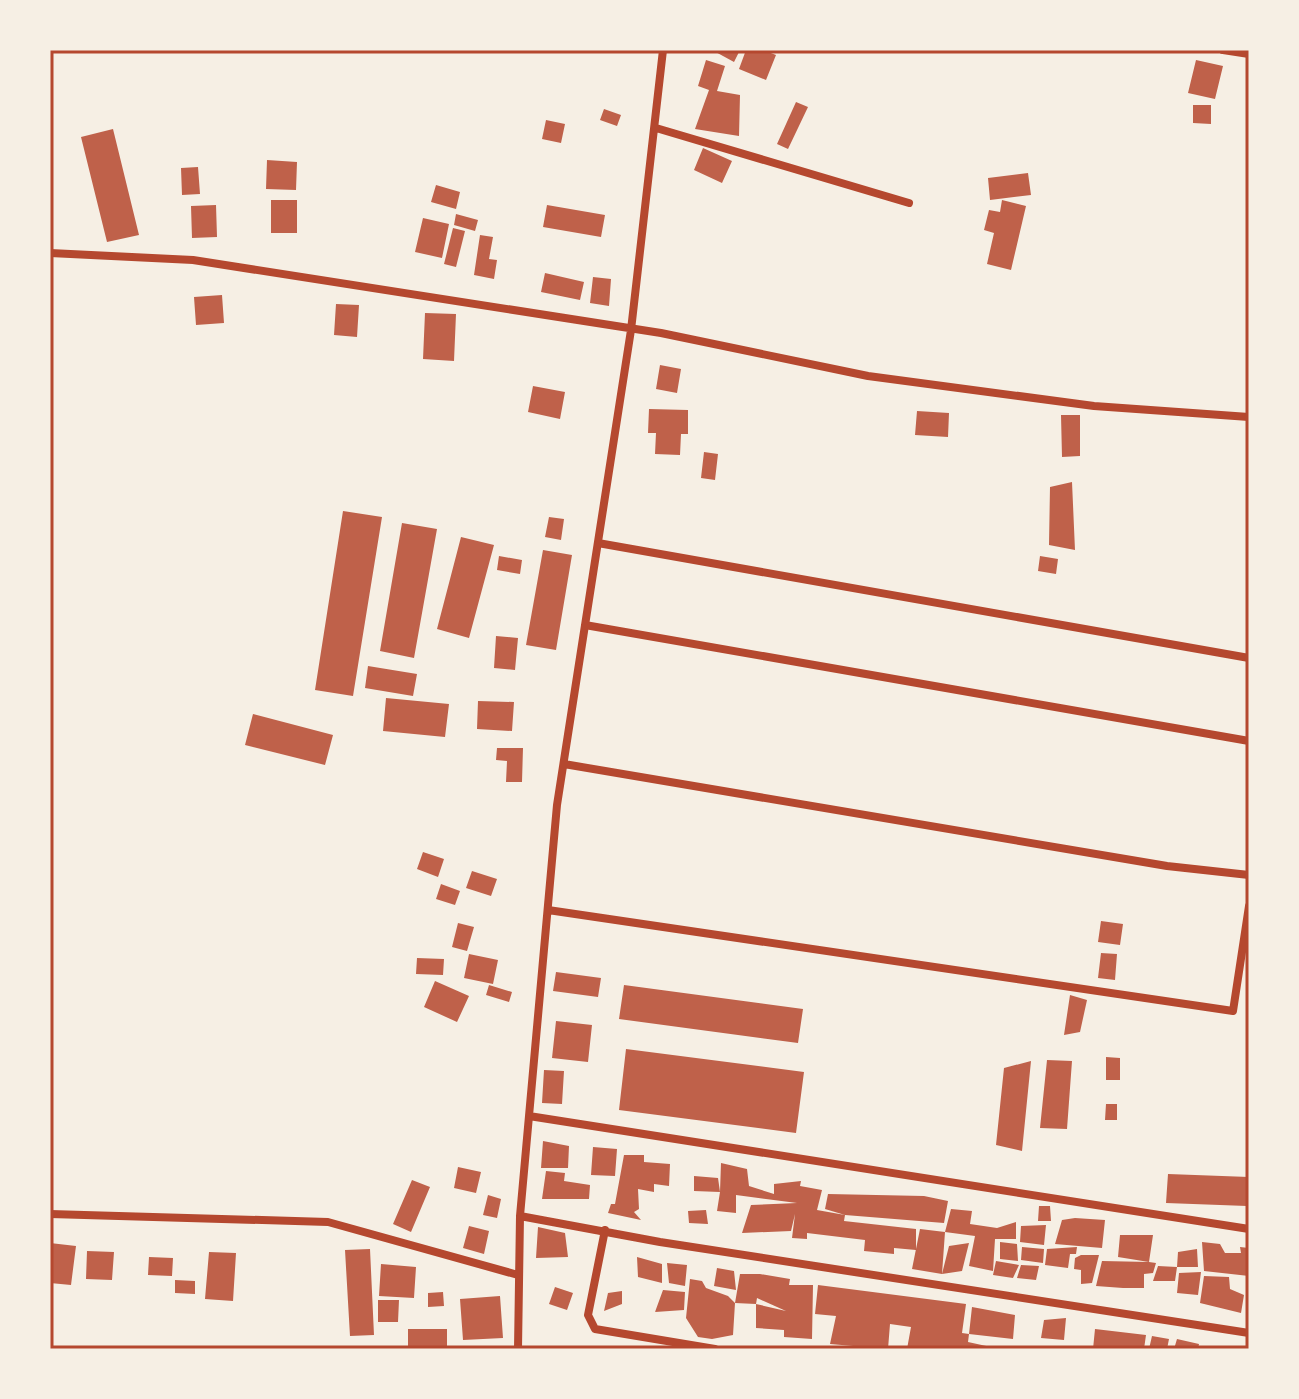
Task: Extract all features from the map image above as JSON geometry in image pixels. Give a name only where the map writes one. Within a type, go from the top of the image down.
[{"type":"street","points":[[518,1349],[520,1216],[564,764],[631,330],[663,50]]},
{"type":"street","points":[[1223,50],[1249,54]]},
{"type":"street","points":[[656,128],[909,203]]},
{"type":"street","points":[[50,253],[193,260],[631,330],[868,376],[1094,406],[1249,417]]},
{"type":"street","points":[[598,543],[1249,658]]},
{"type":"street","points":[[585,625],[1249,741]]},
{"type":"street","points":[[564,764],[1167,866],[1249,875]]},
{"type":"street","points":[[548,910],[1233,1011],[1249,906]]},
{"type":"street","points":[[529,1116],[1249,1229]]},
{"type":"street","points":[[50,1214],[328,1222],[518,1275]]},
{"type":"street","points":[[520,1216],[704,1250],[1249,1333]]},
{"type":"street","points":[[605,1230],[588,1315],[595,1329],[715,1349]]},
{"type":"building","points":[[712,50],[740,50],[734,62]]},
{"type":"building","points":[[746,50],[763,50],[776,55],[766,80],[739,69]]},
{"type":"building","points":[[706,60],[725,66],[717,91],[740,95],[739,136],[695,129],[709,90],[698,86]]},
{"type":"building","points":[[1196,60],[1223,66],[1215,99],[1188,93]]},
{"type":"building","points":[[796,102],[808,107],[788,149],[777,144]]},
{"type":"building","points":[[1193,105],[1211,105],[1211,124],[1193,123]]},
{"type":"building","points":[[604,109],[621,115],[617,126],[600,120]]},
{"type":"building","points":[[546,120],[565,124],[561,143],[542,139]]},
{"type":"building","points":[[113,129],[139,235],[107,242],[81,137]]},
{"type":"building","points":[[703,148],[732,161],[722,183],[694,170]]},
{"type":"building","points":[[267,160],[297,162],[296,190],[266,189]]},
{"type":"building","points":[[198,167],[200,194],[182,195],[181,168]]},
{"type":"building","points":[[1028,173],[1031,195],[990,200],[988,178]]},
{"type":"building","points":[[436,185],[460,192],[456,209],[431,202]]},
{"type":"building","points":[[271,200],[297,200],[297,233],[271,233]]},
{"type":"building","points":[[1002,200],[1026,206],[1011,270],[987,264],[994,233],[984,230],[989,210],[1000,212]]},
{"type":"building","points":[[216,205],[217,237],[192,238],[191,206]]},
{"type":"building","points":[[547,205],[605,215],[601,237],[543,227]]},
{"type":"building","points":[[456,214],[478,220],[475,231],[454,225]]},
{"type":"building","points":[[423,218],[449,224],[442,258],[415,252]]},
{"type":"building","points":[[453,228],[465,231],[456,267],[444,264]]},
{"type":"building","points":[[480,235],[493,237],[489,259],[497,260],[494,279],[474,275]]},
{"type":"building","points":[[545,273],[584,282],[580,300],[541,292]]},
{"type":"building","points":[[593,277],[611,279],[609,306],[590,303]]},
{"type":"building","points":[[222,295],[224,323],[196,325],[194,297]]},
{"type":"building","points":[[336,304],[359,305],[357,337],[334,335]]},
{"type":"building","points":[[425,313],[456,314],[454,361],[423,359]]},
{"type":"building","points":[[660,365],[681,369],[677,393],[656,389]]},
{"type":"building","points":[[533,386],[565,392],[560,419],[528,412]]},
{"type":"building","points":[[649,409],[688,410],[688,434],[681,434],[680,455],[655,454],[656,433],[648,433]]},
{"type":"building","points":[[917,411],[949,413],[948,437],[915,435]]},
{"type":"building","points":[[1061,415],[1080,415],[1080,456],[1062,457]]},
{"type":"building","points":[[704,452],[718,454],[715,480],[701,478]]},
{"type":"building","points":[[1072,482],[1075,550],[1049,545],[1050,487]]},
{"type":"building","points":[[343,511],[382,517],[353,696],[315,690]]},
{"type":"building","points":[[549,517],[564,519],[561,540],[545,537]]},
{"type":"building","points":[[402,523],[437,529],[414,658],[380,651]]},
{"type":"building","points":[[461,537],[494,545],[469,638],[437,629]]},
{"type":"building","points":[[543,550],[572,555],[556,650],[526,645]]},
{"type":"building","points":[[499,556],[522,560],[520,574],[497,570]]},
{"type":"building","points":[[1040,556],[1058,559],[1056,574],[1038,571]]},
{"type":"building","points":[[496,636],[518,638],[515,670],[494,668]]},
{"type":"building","points":[[368,666],[417,674],[413,696],[365,688]]},
{"type":"building","points":[[386,698],[449,704],[445,737],[383,731]]},
{"type":"building","points":[[478,701],[514,702],[512,731],[477,729]]},
{"type":"building","points":[[253,714],[333,735],[325,765],[245,745]]},
{"type":"building","points":[[497,748],[523,748],[522,782],[506,782],[507,761],[496,760]]},
{"type":"building","points":[[423,852],[444,859],[438,877],[417,869]]},
{"type":"building","points":[[472,871],[497,879],[491,896],[466,888]]},
{"type":"building","points":[[441,884],[460,891],[455,905],[436,899]]},
{"type":"building","points":[[1101,921],[1123,924],[1120,945],[1098,942]]},
{"type":"building","points":[[458,923],[474,927],[467,951],[452,947]]},
{"type":"building","points":[[1101,953],[1117,954],[1115,980],[1098,978]]},
{"type":"building","points":[[469,954],[498,960],[493,984],[464,978]]},
{"type":"building","points":[[417,958],[444,959],[443,975],[416,974]]},
{"type":"building","points":[[556,972],[601,978],[598,997],[553,991]]},
{"type":"building","points":[[435,981],[469,996],[457,1022],[424,1007]]},
{"type":"building","points":[[489,985],[512,992],[509,1002],[486,995]]},
{"type":"building","points":[[624,985],[803,1009],[798,1043],[619,1019]]},
{"type":"building","points":[[1070,995],[1087,1000],[1080,1032],[1064,1035]]},
{"type":"building","points":[[556,1021],[592,1025],[588,1062],[552,1058]]},
{"type":"building","points":[[626,1049],[804,1072],[796,1133],[619,1110]]},
{"type":"building","points":[[1106,1057],[1120,1058],[1120,1080],[1106,1080]]},
{"type":"building","points":[[1047,1060],[1072,1061],[1067,1129],[1040,1128]]},
{"type":"building","points":[[1031,1061],[1022,1151],[996,1145],[1004,1068]]},
{"type":"building","points":[[544,1070],[564,1071],[562,1104],[542,1103]]},
{"type":"building","points":[[1106,1104],[1117,1104],[1117,1120],[1105,1120]]},
{"type":"building","points":[[543,1141],[569,1146],[568,1168],[541,1168]]},
{"type":"building","points":[[593,1147],[617,1149],[615,1176],[591,1175]]},
{"type":"building","points":[[624,1155],[644,1155],[644,1162],[670,1164],[669,1186],[654,1184],[654,1192],[638,1189],[639,1209],[634,1212],[641,1220],[608,1213],[611,1204],[615,1204]]},
{"type":"building","points":[[721,1163],[747,1169],[749,1186],[774,1194],[774,1184],[801,1181],[800,1186],[822,1190],[817,1210],[845,1215],[844,1221],[916,1229],[916,1250],[894,1248],[894,1254],[864,1251],[865,1240],[807,1233],[807,1239],[792,1238],[795,1214],[791,1231],[742,1233],[751,1205],[797,1203],[736,1195],[736,1213],[717,1211]]},
{"type":"building","points":[[458,1167],[481,1172],[476,1193],[454,1188]]},
{"type":"building","points":[[546,1171],[565,1173],[564,1181],[590,1185],[589,1199],[542,1199]]},
{"type":"building","points":[[1168,1174],[1249,1177],[1247,1206],[1166,1203]]},
{"type":"building","points":[[694,1176],[718,1178],[720,1192],[694,1191]]},
{"type":"building","points":[[412,1180],[430,1187],[411,1232],[393,1224]]},
{"type":"building","points":[[828,1194],[924,1196],[948,1201],[944,1223],[845,1215],[825,1209]]},
{"type":"building","points":[[488,1195],[501,1199],[497,1218],[483,1215]]},
{"type":"building","points":[[1039,1206],[1050,1206],[1051,1221],[1038,1221]]},
{"type":"building","points":[[951,1209],[972,1211],[970,1224],[997,1228],[1016,1222],[1016,1239],[995,1239],[993,1271],[969,1266],[975,1236],[945,1232]]},
{"type":"building","points":[[706,1210],[708,1224],[689,1223],[688,1211]]},
{"type":"building","points":[[1062,1220],[1105,1220],[1102,1248],[1055,1244]]},
{"type":"building","points":[[1046,1225],[1044,1245],[1020,1242],[1021,1226]]},
{"type":"building","points":[[469,1226],[489,1231],[484,1254],[463,1248]]},
{"type":"building","points":[[538,1227],[565,1233],[568,1257],[536,1258]]},
{"type":"building","points":[[920,1229],[945,1232],[942,1274],[912,1269]]},
{"type":"building","points":[[1120,1235],[1153,1235],[1149,1262],[1118,1257]]},
{"type":"building","points":[[1000,1242],[1017,1244],[1018,1261],[1000,1259]]},
{"type":"building","points":[[1202,1242],[1220,1244],[1225,1253],[1241,1253],[1240,1247],[1249,1248],[1249,1276],[1204,1271]]},
{"type":"building","points":[[50,1243],[76,1246],[71,1285],[50,1283]]},
{"type":"building","points":[[969,1243],[962,1271],[942,1274],[949,1246]]},
{"type":"building","points":[[1022,1247],[1044,1249],[1043,1263],[1021,1260]]},
{"type":"building","points":[[1077,1247],[1076,1254],[1070,1254],[1068,1268],[1045,1265],[1047,1249]]},
{"type":"building","points":[[370,1249],[374,1335],[350,1336],[345,1250]]},
{"type":"building","points":[[1197,1249],[1198,1267],[1177,1267],[1178,1252]]},
{"type":"building","points":[[87,1251],[114,1252],[112,1280],[86,1279]]},
{"type":"building","points":[[209,1252],[236,1253],[233,1301],[205,1299]]},
{"type":"building","points":[[1099,1255],[1092,1283],[1081,1284],[1081,1270],[1074,1269],[1075,1258]]},
{"type":"building","points":[[149,1257],[173,1258],[172,1276],[148,1275]]},
{"type":"building","points":[[637,1257],[662,1264],[662,1283],[638,1277]]},
{"type":"building","points":[[996,1261],[1019,1265],[1013,1278],[993,1275]]},
{"type":"building","points":[[1102,1261],[1156,1263],[1153,1273],[1144,1274],[1144,1288],[1123,1288],[1096,1286]]},
{"type":"building","points":[[667,1263],[687,1265],[685,1286],[669,1283]]},
{"type":"building","points":[[381,1264],[416,1267],[414,1298],[379,1296]]},
{"type":"building","points":[[1021,1265],[1039,1266],[1036,1280],[1017,1278]]},
{"type":"building","points":[[1158,1266],[1177,1267],[1175,1281],[1153,1281]]},
{"type":"building","points":[[717,1268],[734,1271],[736,1290],[714,1286]]},
{"type":"building","points":[[1201,1272],[1198,1295],[1177,1293],[1179,1273]]},
{"type":"building","points":[[740,1274],[790,1279],[789,1285],[813,1285],[812,1339],[784,1337],[784,1330],[756,1328],[756,1304],[735,1303]],"holes":[[[757,1298],[786,1311],[756,1304]]]},
{"type":"building","points":[[1204,1276],[1229,1277],[1230,1289],[1244,1295],[1241,1313],[1200,1303]]},
{"type":"building","points":[[690,1279],[702,1281],[706,1288],[728,1296],[735,1303],[733,1335],[712,1339],[698,1337],[686,1318]]},
{"type":"building","points":[[175,1280],[195,1281],[195,1294],[175,1293]]},
{"type":"building","points":[[818,1285],[966,1304],[962,1333],[969,1334],[968,1342],[1000,1349],[907,1349],[911,1327],[890,1324],[888,1349],[830,1344],[836,1316],[815,1314]]},
{"type":"building","points":[[555,1287],[573,1293],[567,1310],[549,1304]]},
{"type":"building","points":[[663,1290],[685,1292],[684,1310],[655,1312]]},
{"type":"building","points":[[622,1291],[622,1304],[604,1311],[608,1293]]},
{"type":"building","points":[[443,1292],[444,1306],[428,1307],[428,1293]]},
{"type":"building","points":[[500,1296],[503,1338],[463,1340],[460,1299]]},
{"type":"building","points":[[378,1300],[399,1300],[398,1322],[378,1322]]},
{"type":"building","points":[[972,1307],[1015,1315],[1013,1339],[969,1334]]},
{"type":"building","points":[[1066,1318],[1064,1340],[1041,1338],[1044,1320]]},
{"type":"building","points":[[408,1329],[447,1329],[447,1349],[408,1349]]},
{"type":"building","points":[[1095,1329],[1146,1335],[1144,1349],[1093,1349]]},
{"type":"building","points":[[1152,1336],[1169,1339],[1167,1349],[1149,1349]]},
{"type":"building","points":[[1177,1339],[1199,1344],[1198,1349],[1174,1349]]}]
